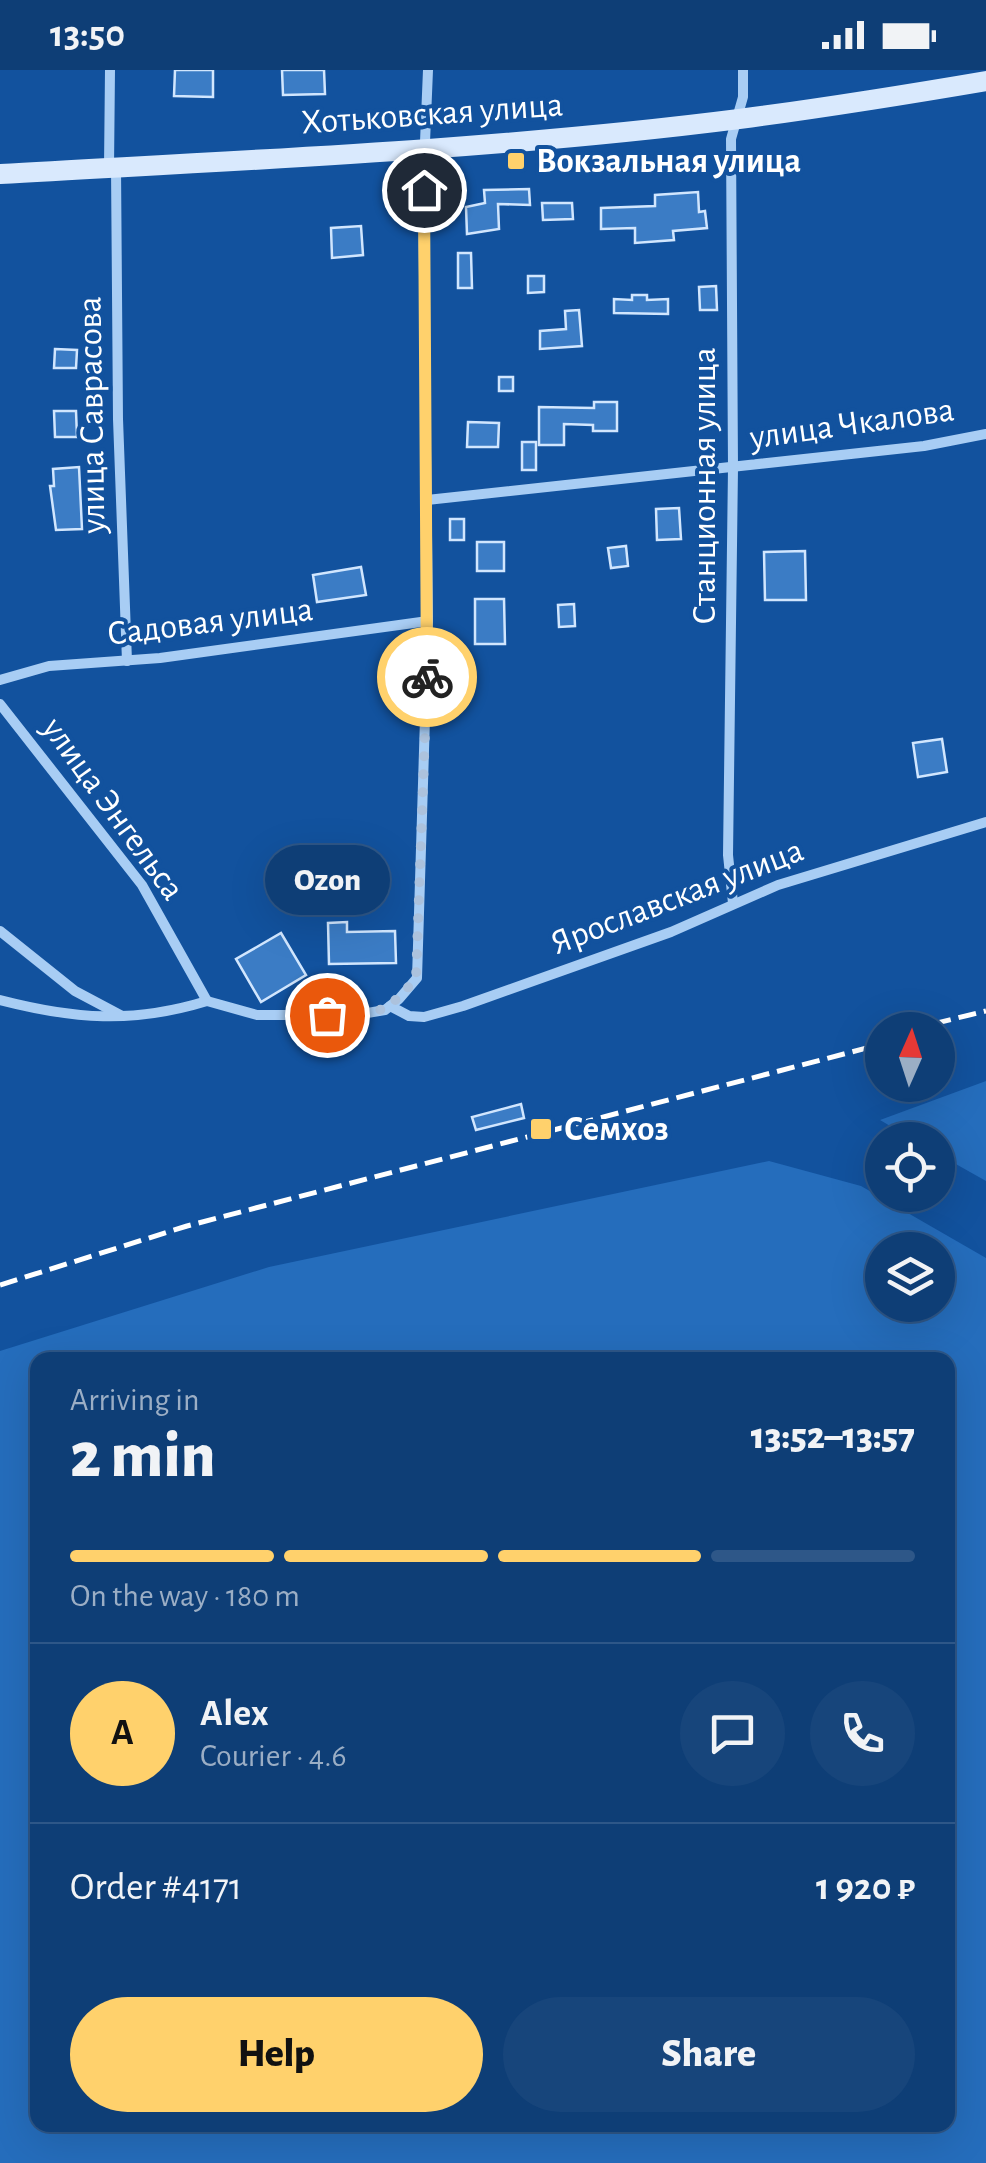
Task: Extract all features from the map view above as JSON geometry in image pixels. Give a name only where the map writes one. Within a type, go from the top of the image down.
[{"type":"main road","name":"Хотьковская улица","points":[[0,174],[424,147],[738,119],[986,81]]},
{"type":"street","name":"улица Саврасова","points":[[110,70],[127,661]]},
{"type":"street","points":[[0,1000],[54,1014],[97,1019],[182,1009],[207,1001],[257,1015],[356,1016],[390,1006],[416,978],[428,621],[424,147],[428,70]]},
{"type":"street","name":"Станционная улица","points":[[733,904],[728,855],[733,468],[731,138],[742,97],[742,70]]},
{"type":"street","name":"улица Чкалова","points":[[427,500],[924,446],[986,434]]},
{"type":"street","name":"Садовая улица","points":[[0,680],[48,666],[127,661],[428,621]]},
{"type":"street","name":"улица Энгельса","points":[[0,704],[142,886],[207,1001]]},
{"type":"street","name":"Ярославская улица","points":[[390,1006],[409,1016],[424,1017],[464,1006],[671,932],[778,884],[986,822]]},
{"type":"street","points":[[0,931],[75,991],[126,1018]]},
{"type":"shaded area","points":[[986,1081],[986,1181],[955,1164],[955,1122],[880,1120],[929,1102],[955,1102],[955,1092]]},
{"type":"shaded area","points":[[769,1161],[861,1186],[865,1188],[865,1212],[906,1212],[941,1232],[865,1232],[865,1322],[955,1322],[955,1240],[986,1258],[986,2163],[0,2163],[0,1351],[269,1267]]},
{"type":"building","points":[[175,70],[213,70],[213,97],[174,96]]},
{"type":"building","points":[[282,70],[324,70],[325,94],[283,95]]},
{"type":"building","points":[[529,189],[530,205],[498,204],[499,229],[467,234],[466,207],[485,203],[484,190]]},
{"type":"building","points":[[698,192],[699,212],[705,211],[707,228],[673,231],[674,240],[635,243],[635,228],[601,229],[601,208],[655,206],[655,195]]},
{"type":"building","points":[[542,203],[572,203],[573,219],[543,220]]},
{"type":"building","points":[[361,226],[363,255],[332,258],[331,228]]},
{"type":"building","points":[[458,253],[471,253],[472,288],[458,288]]},
{"type":"building","points":[[528,276],[544,276],[544,292],[528,293]]},
{"type":"building","points":[[716,286],[717,310],[700,310],[699,287]]},
{"type":"building","points":[[632,295],[647,295],[647,300],[668,299],[668,314],[614,313],[614,299],[632,300]]},
{"type":"building","points":[[579,310],[582,346],[540,349],[540,331],[566,329],[565,311]]},
{"type":"building","points":[[55,349],[77,350],[76,368],[54,368]]},
{"type":"building","points":[[499,377],[513,377],[513,391],[499,391]]},
{"type":"building","points":[[594,402],[617,402],[617,431],[593,431],[593,425],[564,424],[564,445],[539,445],[539,407],[594,408]]},
{"type":"building","points":[[54,411],[76,411],[77,437],[55,437]]},
{"type":"building","points":[[468,422],[499,423],[498,447],[467,447]]},
{"type":"building","points":[[522,442],[536,442],[536,470],[522,470]]},
{"type":"building","points":[[79,467],[82,529],[56,530],[50,486],[54,486],[53,469]]},
{"type":"building","points":[[679,508],[681,539],[657,540],[656,509]]},
{"type":"building","points":[[450,519],[464,519],[464,540],[450,540]]},
{"type":"building","points":[[477,542],[504,542],[504,571],[477,571]]},
{"type":"building","points":[[626,546],[628,566],[611,568],[608,548]]},
{"type":"building","points":[[805,551],[806,600],[765,600],[764,552]]},
{"type":"building","points":[[361,567],[366,595],[317,602],[313,575]]},
{"type":"building","points":[[475,599],[504,599],[505,644],[475,644]]},
{"type":"building","points":[[574,604],[575,626],[559,627],[558,605]]},
{"type":"building","points":[[942,739],[947,772],[918,777],[913,743]]},
{"type":"building","points":[[347,922],[347,932],[395,931],[396,963],[329,964],[328,923]]},
{"type":"building","points":[[281,933],[306,975],[261,1002],[236,959]]},
{"type":"building","points":[[521,1104],[524,1118],[476,1130],[472,1117]]},
{"type":"railway","points":[[955,1019],[986,1011]]},
{"type":"railway","points":[[0,1285],[187,1226],[865,1048]]},
{"type":"way so far","points":[[327,1015],[356,1016],[385,1010],[416,978],[427,677]]},
{"type":"place","name":"Вокзальная улица","points":[[516,161]]},
{"type":"place","name":"Ozon","points":[[327,1015]]},
{"type":"place","name":"Семхоз","points":[[541,1129]]},
{"type":"route","points":[[424,190],[427,677]]}]
